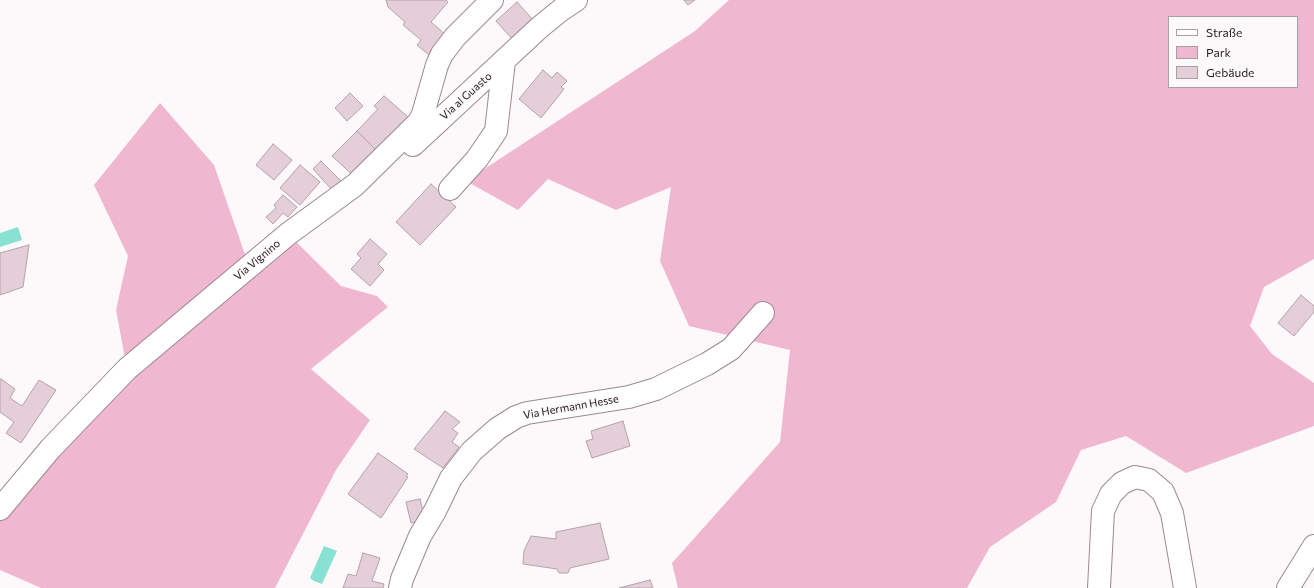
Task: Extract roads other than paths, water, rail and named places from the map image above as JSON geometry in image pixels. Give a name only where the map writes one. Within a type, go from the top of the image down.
[{"type":"street","name":"Via Vignino","points":[[0,509],[51,448],[127,369],[288,234],[355,185],[419,122],[423,114],[437,65],[442,54],[455,37],[492,0]]},
{"type":"street","name":"Via al Guasto","points":[[355,185],[371,183],[379,178],[540,27],[576,0]]},
{"type":"street","points":[[450,189],[477,160],[496,130],[504,61]]},
{"type":"street","name":"Via Hermann Hesse","points":[[400,588],[402,579],[420,536],[435,511],[451,478],[472,451],[497,429],[516,417],[527,413],[629,397],[656,389],[707,364],[731,349],[763,313]]},
{"type":"street","points":[[1099,588],[1103,510],[1111,494],[1122,483],[1135,477],[1149,480],[1164,492],[1172,514],[1185,588]]},
{"type":"street","points":[[1288,588],[1314,546]]}]
